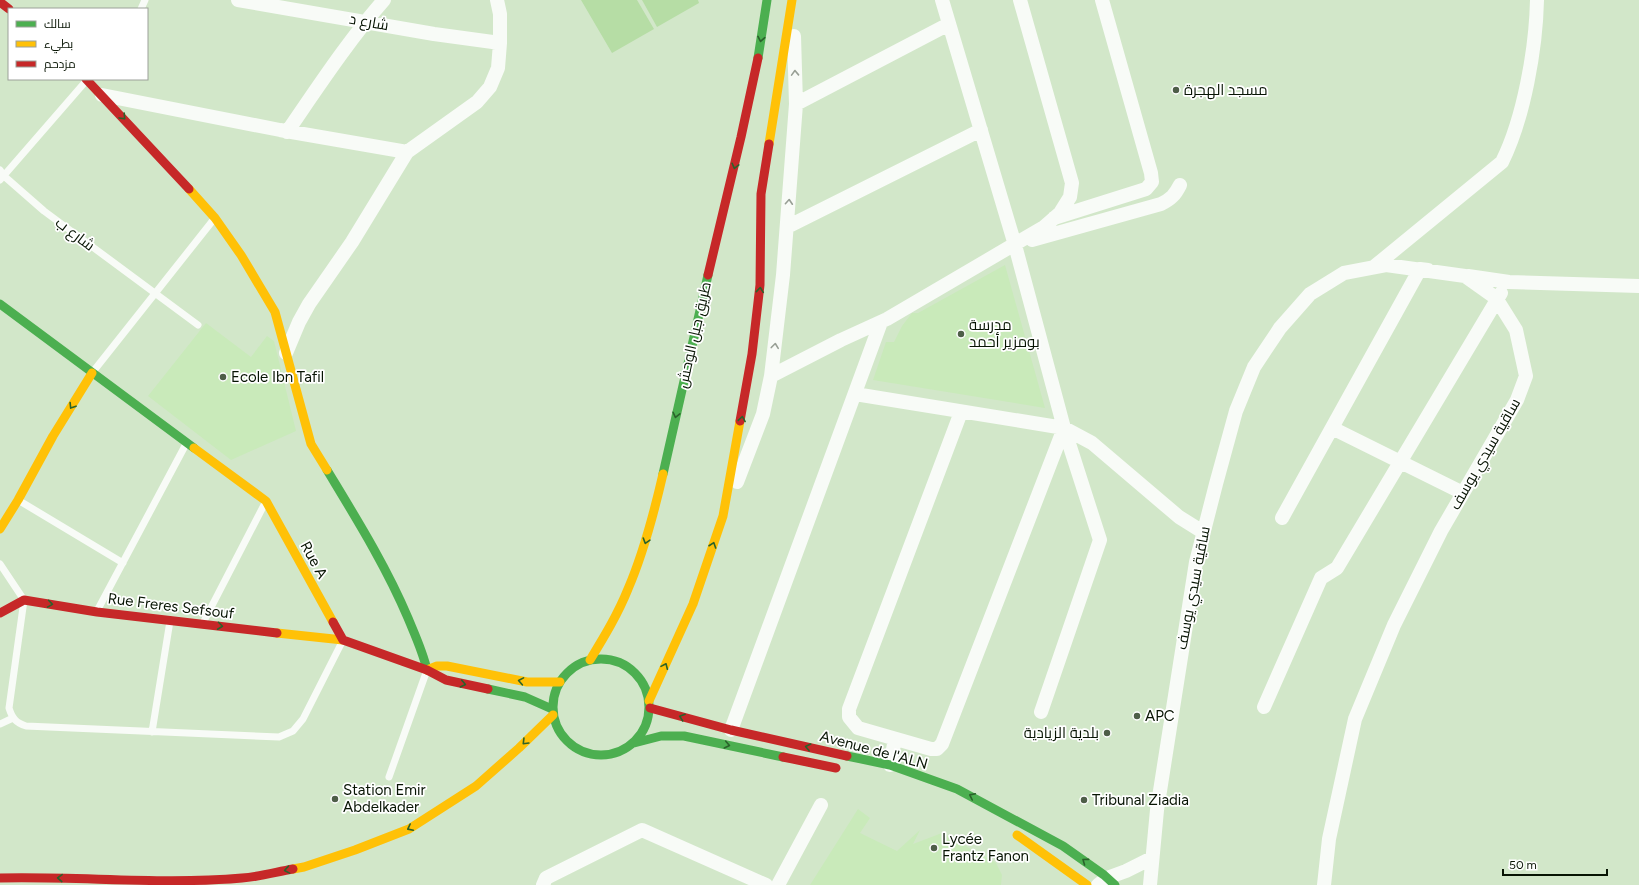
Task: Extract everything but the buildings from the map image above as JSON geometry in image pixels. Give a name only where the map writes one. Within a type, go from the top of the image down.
[{"type":"main road","name":"طريق جبل الوحش","points":[[590,660],[611,626],[628,590],[643,550],[655,511],[708,272],[743,135],[767,0]]},
{"type":"main road","points":[[649,705],[693,604],[723,516],[752,354],[760,285],[761,194],[793,0]]},
{"type":"main road","points":[[0,2],[8,8]]},
{"type":"main road","points":[[88,80],[215,218],[241,255],[275,312],[311,444],[353,512],[396,590],[423,653],[427,670]]},
{"type":"main road","name":"Rue A","points":[[0,304],[266,501],[343,640]]},
{"type":"main road","points":[[0,529],[18,500],[53,436],[92,373]]},
{"type":"main road","points":[[0,613],[24,600]]},
{"type":"main road","name":"Rue Freres Sefsouf","points":[[24,600],[97,612],[343,640]]},
{"type":"main road","points":[[343,640],[427,670],[446,680],[526,698],[553,712]]},
{"type":"main road","points":[[590,660],[610,660],[629,668],[643,682],[649,705],[648,721],[642,733],[634,743],[622,751],[608,755],[587,754],[577,749],[565,739],[556,725],[553,712],[555,690],[560,682],[568,672],[578,665],[590,660]]},
{"type":"main road","points":[[427,670],[437,666],[447,666],[527,682],[560,682]]},
{"type":"main road","name":"Avenue de l'ALN","points":[[649,705],[731,730],[890,765],[957,789],[1063,846],[1107,883]]},
{"type":"main road","points":[[0,878],[35,877],[174,881],[243,878],[304,867],[355,850],[409,829],[437,812],[476,786],[519,748],[553,712]]},
{"type":"main road","points":[[634,743],[661,736],[684,736],[846,770]]},
{"type":"main road","points":[[1011,831],[1087,885]]},
{"type":"street","name":"شارع د","points":[[238,0],[434,34],[500,43]]},
{"type":"street","points":[[287,132],[332,68],[384,0]]},
{"type":"street","points":[[286,353],[299,322],[309,304],[352,242],[407,152],[477,102],[490,87],[498,68],[500,14],[497,0]]},
{"type":"street","points":[[723,516],[763,414],[771,376],[787,228],[796,104],[793,0]]},
{"type":"street","points":[[942,0],[1015,245],[1064,428],[1100,540],[1041,712]]},
{"type":"street","points":[[771,376],[841,340],[881,322],[1015,245],[1044,227],[1054,218],[1070,197],[1072,183],[1020,0]]},
{"type":"street","points":[[1054,218],[1146,189],[1152,182],[1151,173],[1102,0]]},
{"type":"street","points":[[1375,266],[1502,162],[1510,147],[1525,92],[1537,29],[1537,0]]},
{"type":"street","points":[[796,104],[949,24]]},
{"type":"street","points":[[102,95],[287,132],[407,152]]},
{"type":"street","points":[[787,228],[981,130]]},
{"type":"street","points":[[1015,245],[1162,204],[1170,200],[1175,195],[1180,185]]},
{"type":"street","name":"ساقية سيدي يوسف","points":[[1150,885],[1156,810],[1196,562],[1236,412],[1254,367],[1280,328],[1310,294],[1344,273],[1386,265],[1465,276],[1496,298],[1516,330],[1526,376],[1517,400],[1441,531],[1394,625],[1355,719],[1329,839],[1324,885]]},
{"type":"street","points":[[1282,518],[1332,428],[1424,270],[1509,282],[1639,286]]},
{"type":"street","points":[[1264,707],[1320,578],[1337,568],[1496,298],[1509,282]]},
{"type":"street","points":[[731,730],[881,322]]},
{"type":"street","points":[[855,394],[1064,428],[1092,443],[1179,517],[1204,532]]},
{"type":"street","points":[[961,412],[849,709],[849,717],[858,728],[931,750],[937,749],[942,744],[1064,428]]},
{"type":"street","points":[[1332,428],[1463,493]]},
{"type":"street","points":[[890,765],[895,739]]},
{"type":"street","points":[[778,885],[821,805]]},
{"type":"street","points":[[543,885],[546,878],[642,830],[766,885]]},
{"type":"street","points":[[1107,883],[1126,871],[1152,858]]},
{"type":"lane","points":[[1,176],[86,80]]},
{"type":"lane","name":"شارع ب","points":[[1,176],[44,212],[198,325]]},
{"type":"lane","points":[[92,373],[215,218]]},
{"type":"lane","points":[[97,612],[186,442]]},
{"type":"lane","points":[[18,500],[123,563]]},
{"type":"lane","points":[[202,624],[266,501]]},
{"type":"lane","points":[[0,564],[24,600],[9,708],[13,718],[21,725],[271,737],[286,735],[293,731],[303,720],[343,640]]},
{"type":"lane","points":[[152,732],[170,620]]},
{"type":"lane","points":[[389,777],[427,670]]},
{"type":"lane","points":[[0,724],[13,718]]},
{"type":"shaded area","points":[[581,0],[637,0],[654,29],[612,53]]},
{"type":"shaded area","points":[[642,0],[698,0],[699,3],[657,27]]},
{"type":"shaded area","name":"مدرسة بومزير أحمد","points":[[1005,265],[1045,408],[873,380],[886,342],[894,342],[902,326],[912,313],[918,313]]},
{"type":"shaded area","name":"Ecole Ibn Tafil","points":[[206,323],[251,357],[267,336],[274,341],[296,431],[231,460],[148,396]]},
{"type":"shaded area","name":"Lycée Frantz Fanon","points":[[858,809],[870,818],[860,833],[897,851],[920,830],[913,844],[942,833],[996,863],[1002,875],[1001,885],[810,885]]},
{"type":"traffic: fast","points":[[758,58],[767,0]]},
{"type":"traffic: fast","points":[[663,474],[708,275]]},
{"type":"traffic: fast","points":[[0,304],[194,448]]},
{"type":"traffic: fast","points":[[327,470],[370,542],[390,580],[416,637],[427,670]]},
{"type":"traffic: fast","points":[[601,659],[619,662],[635,673],[646,689],[649,707],[646,725],[635,741],[619,752],[601,755],[583,752],[567,741],[556,725],[553,707],[556,689],[567,673],[583,662],[601,659]]},
{"type":"traffic: fast","points":[[488,689],[525,697],[552,709]]},
{"type":"traffic: fast","points":[[634,743],[661,736],[684,736],[783,757]]},
{"type":"traffic: fast","points":[[847,756],[890,765],[957,789],[1063,846],[1104,875],[1115,885]]},
{"type":"traffic: slow","points":[[769,144],[792,0]]},
{"type":"traffic: slow","points":[[189,189],[215,218],[241,255],[275,312],[311,444],[327,470]]},
{"type":"traffic: slow","points":[[0,529],[18,500],[53,436],[92,373]]},
{"type":"traffic: slow","points":[[649,701],[693,604],[723,516],[740,421]]},
{"type":"traffic: slow","points":[[194,448],[266,501],[333,622]]},
{"type":"traffic: slow","points":[[590,660],[606,634],[634,575],[648,532],[663,474]]},
{"type":"traffic: slow","points":[[277,633],[343,640]]},
{"type":"traffic: slow","points":[[427,670],[437,666],[447,666],[527,682],[560,682]]},
{"type":"traffic: slow","points":[[293,869],[304,867],[355,850],[409,829],[476,786],[519,748],[553,715]]},
{"type":"traffic: slow","points":[[1017,835],[1087,885]]},
{"type":"traffic: jam","points":[[0,2],[8,8]]},
{"type":"traffic: jam","points":[[708,275],[758,58]]},
{"type":"traffic: jam","points":[[87,80],[189,189]]},
{"type":"traffic: jam","points":[[740,421],[752,354],[760,285],[761,194],[769,144]]},
{"type":"traffic: jam","points":[[0,613],[24,600],[97,612],[277,633]]},
{"type":"traffic: jam","points":[[333,622],[343,640],[427,670],[446,680],[488,689]]},
{"type":"traffic: jam","points":[[650,708],[731,730],[847,756]]},
{"type":"traffic: jam","points":[[783,757],[836,768]]},
{"type":"traffic: jam","points":[[0,878],[181,881],[255,877],[293,869]]},
{"type":"place","name":"مسجد الهجرة","points":[[1176,90]]},
{"type":"place","name":"مدرسة بومزير أحمد","points":[[961,334]]},
{"type":"place","name":"Ecole Ibn Tafil","points":[[223,377]]},
{"type":"place","name":"APC","points":[[1137,716]]},
{"type":"place","name":"بلدية الزيادية","points":[[1107,733]]},
{"type":"place","name":"Station Emir Abdelkader","points":[[335,799]]},
{"type":"place","name":"Tribunal Ziadia","points":[[1084,800]]},
{"type":"place","name":"Lycée Frantz Fanon","points":[[934,848]]}]
